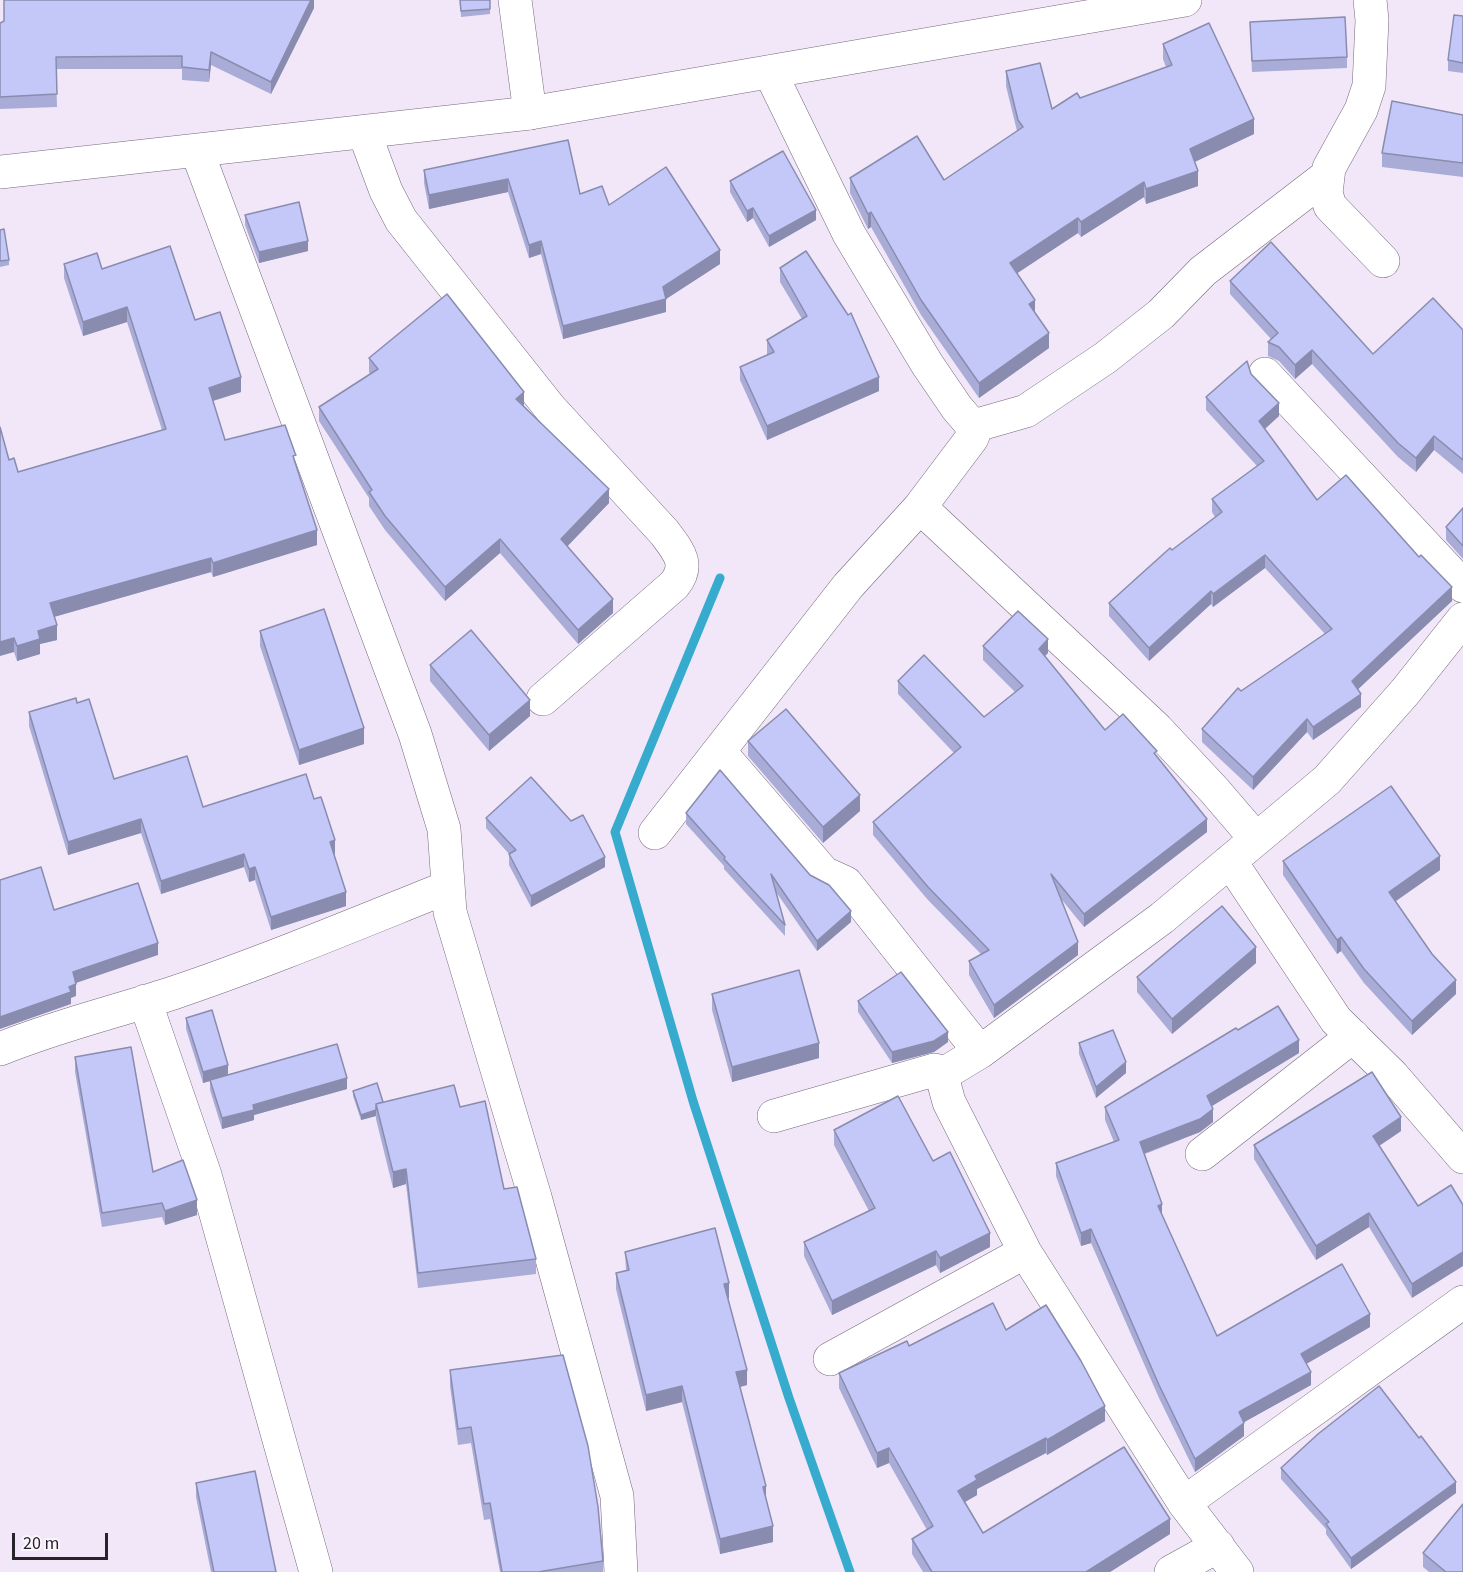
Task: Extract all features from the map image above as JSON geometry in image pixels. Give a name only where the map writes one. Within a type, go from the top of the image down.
[{"type":"street","points":[[515,0],[530,113]]},
{"type":"street","points":[[0,172],[530,113],[1185,0]]},
{"type":"street","points":[[1370,0],[1372,20],[1369,86],[1361,110],[1329,168],[1326,193],[1330,206],[1383,261]]},
{"type":"street","points":[[770,72],[849,234],[927,364],[957,408],[969,422],[977,425],[1026,411],[1105,358],[1161,314],[1203,271],[1328,175]]},
{"type":"street","points":[[364,132],[386,191],[401,220],[550,408],[664,532],[679,552],[683,564],[682,576],[674,585],[543,699]]},
{"type":"street","points":[[197,151],[415,734],[444,829],[450,912],[535,1197],[617,1496],[621,1572]]},
{"type":"street","points":[[1265,374],[1463,586]]},
{"type":"street","points":[[656,833],[848,586],[920,507],[972,438],[977,425]]},
{"type":"street","points":[[920,507],[1157,729],[1256,839]]},
{"type":"street","points":[[1171,1572],[1228,1559],[1184,1503],[1025,1252],[949,1102],[943,1080],[945,1073],[980,1052],[1162,918],[1326,780],[1406,692],[1463,620]]},
{"type":"street","points":[[719,751],[824,873],[846,883],[980,1052]]},
{"type":"street","points":[[1230,861],[1336,1020],[1393,1076],[1463,1157]]},
{"type":"street","points":[[0,1049],[34,1035],[173,993],[448,887]]},
{"type":"street","points":[[146,1001],[205,1174],[316,1572]]},
{"type":"street","points":[[1202,1154],[1353,1036]]},
{"type":"street","points":[[774,1116],[934,1070],[945,1073]]},
{"type":"street","points":[[830,1359],[1025,1252]]},
{"type":"street","points":[[1184,1503],[1463,1302]]},
{"type":"building","points":[[4,0],[311,0],[271,82],[211,52],[209,70],[182,67],[182,56],[56,57],[57,94],[0,97],[0,23],[4,21]]},
{"type":"building","points":[[460,0],[490,0],[490,9],[461,11]]},
{"type":"building","points":[[1454,15],[1463,16],[1463,63],[1448,60]]},
{"type":"building","points":[[1345,17],[1347,57],[1252,61],[1250,22]]},
{"type":"building","points":[[1209,23],[1254,119],[1190,149],[1198,171],[1146,189],[1144,182],[1081,222],[1078,218],[1010,263],[1035,300],[1029,304],[1049,333],[979,383],[921,300],[871,212],[868,214],[850,178],[917,136],[944,180],[1023,127],[1018,120],[1006,71],[1040,63],[1052,109],[1077,93],[1080,98],[1172,65],[1163,44]]},
{"type":"building","points":[[1392,101],[1463,115],[1463,163],[1382,153]]},
{"type":"building","points":[[568,140],[580,194],[602,186],[609,205],[666,167],[720,250],[663,287],[666,299],[563,326],[541,241],[529,245],[508,179],[429,195],[424,170]]},
{"type":"building","points":[[783,151],[816,210],[769,236],[753,208],[747,211],[730,181]]},
{"type":"building","points":[[299,202],[308,241],[259,252],[245,215]]},
{"type":"building","points":[[4,229],[9,260],[0,261],[0,230]]},
{"type":"building","points":[[1271,242],[1373,354],[1433,298],[1463,330],[1463,460],[1434,436],[1416,458],[1398,443],[1312,350],[1295,365],[1279,347],[1268,342],[1278,333],[1230,281]]},
{"type":"building","points":[[170,246],[195,320],[220,312],[241,377],[209,388],[225,440],[285,425],[317,530],[213,563],[211,558],[50,603],[57,625],[38,631],[40,639],[17,646],[14,638],[0,642],[0,427],[9,460],[14,458],[18,472],[166,429],[127,307],[83,322],[64,264],[97,253],[102,269]]},
{"type":"building","points":[[806,251],[848,315],[851,313],[879,377],[767,426],[740,367],[774,352],[767,340],[807,316],[780,268]]},
{"type":"building","points":[[447,294],[524,392],[516,399],[609,489],[561,539],[613,599],[578,630],[500,539],[445,587],[385,516],[369,492],[372,490],[319,407],[378,369],[369,358]]},
{"type":"building","points":[[1247,361],[1251,374],[1279,403],[1259,421],[1317,500],[1346,475],[1419,557],[1421,555],[1452,587],[1352,681],[1361,694],[1313,727],[1307,719],[1253,777],[1202,729],[1238,688],[1241,691],[1332,629],[1265,555],[1213,594],[1211,591],[1149,648],[1109,603],[1170,548],[1172,550],[1222,512],[1212,499],[1264,461],[1206,397]]},
{"type":"building","points":[[1463,508],[1463,546],[1446,527]]},
{"type":"building","points":[[324,609],[364,728],[299,750],[260,631]]},
{"type":"building","points":[[1018,611],[1048,639],[1039,649],[1105,730],[1123,714],[1157,751],[1154,753],[1207,819],[1084,914],[1051,874],[1078,942],[994,1005],[969,961],[989,950],[928,887],[873,822],[961,747],[898,681],[924,655],[984,717],[1023,686],[983,646]]},
{"type":"building","points":[[471,630],[530,700],[489,735],[430,665]]},
{"type":"building","points":[[76,698],[77,703],[89,699],[114,779],[187,756],[203,807],[306,774],[314,799],[321,797],[335,840],[330,842],[346,892],[271,917],[255,867],[249,869],[244,854],[161,881],[141,819],[68,842],[29,712]]},
{"type":"building","points":[[786,709],[860,795],[823,827],[748,741]]},
{"type":"building","points":[[720,770],[810,875],[829,885],[851,911],[817,941],[771,874],[785,925],[724,859],[725,857],[686,813]]},
{"type":"building","points":[[531,777],[571,821],[583,815],[605,857],[531,896],[509,854],[516,850],[486,818]]},
{"type":"building","points":[[1391,786],[1440,856],[1389,892],[1432,954],[1456,980],[1412,1021],[1364,969],[1341,937],[1337,940],[1283,861]]},
{"type":"building","points":[[41,867],[54,910],[138,883],[158,943],[73,972],[76,984],[69,987],[71,992],[0,1017],[0,880]]},
{"type":"building","points":[[1222,906],[1256,947],[1172,1019],[1137,977]]},
{"type":"building","points":[[799,970],[819,1043],[732,1067],[712,994]]},
{"type":"building","points":[[901,972],[948,1032],[934,1041],[892,1052],[858,1001]]},
{"type":"building","points":[[1278,1006],[1299,1040],[1207,1096],[1213,1109],[1200,1119],[1140,1142],[1162,1204],[1158,1206],[1217,1336],[1342,1264],[1370,1314],[1301,1354],[1311,1372],[1239,1412],[1244,1423],[1195,1459],[1159,1385],[1091,1229],[1081,1233],[1056,1163],[1119,1140],[1105,1107],[1236,1028],[1238,1030]]},
{"type":"building","points":[[212,1010],[228,1065],[203,1072],[186,1018]]},
{"type":"building","points":[[1113,1030],[1126,1062],[1096,1087],[1079,1043]]},
{"type":"building","points":[[337,1044],[347,1078],[253,1105],[254,1110],[222,1118],[210,1080]]},
{"type":"building","points":[[131,1047],[153,1172],[183,1160],[197,1200],[165,1211],[162,1203],[102,1213],[75,1057]]},
{"type":"building","points":[[1372,1072],[1401,1117],[1373,1136],[1418,1206],[1451,1185],[1463,1205],[1463,1252],[1412,1284],[1369,1213],[1316,1246],[1254,1145]]},
{"type":"building","points":[[377,1083],[383,1102],[376,1104],[376,1110],[361,1115],[353,1091]]},
{"type":"building","points":[[454,1085],[460,1107],[485,1101],[504,1189],[517,1187],[536,1259],[418,1273],[406,1169],[393,1172],[376,1104]]},
{"type":"building","points":[[898,1096],[933,1161],[950,1152],[990,1233],[940,1258],[936,1251],[832,1301],[804,1242],[875,1208],[834,1130]]},
{"type":"building","points":[[715,1228],[729,1283],[724,1284],[747,1370],[736,1372],[766,1486],[763,1487],[773,1526],[720,1539],[682,1386],[646,1395],[616,1273],[629,1270],[625,1252]]},
{"type":"building","points":[[993,1303],[1006,1330],[1046,1305],[1081,1361],[1105,1406],[1047,1440],[1046,1438],[975,1476],[977,1480],[958,1491],[983,1533],[1124,1447],[1170,1519],[1086,1572],[932,1572],[912,1539],[933,1526],[889,1448],[877,1453],[839,1373],[907,1341],[909,1346]]},
{"type":"building","points":[[563,1355],[588,1446],[598,1507],[603,1561],[538,1572],[502,1572],[490,1503],[484,1504],[471,1427],[458,1429],[450,1370]]},
{"type":"building","points":[[1379,1386],[1456,1482],[1351,1558],[1326,1524],[1329,1522],[1281,1468],[1318,1434]]},
{"type":"building","points":[[255,1471],[276,1572],[214,1572],[196,1483]]},
{"type":"building","points":[[1463,1504],[1463,1572],[1446,1572],[1423,1553]]},
{"type":"waterway","points":[[720,578],[615,832],[693,1101],[789,1398],[850,1572]]}]
